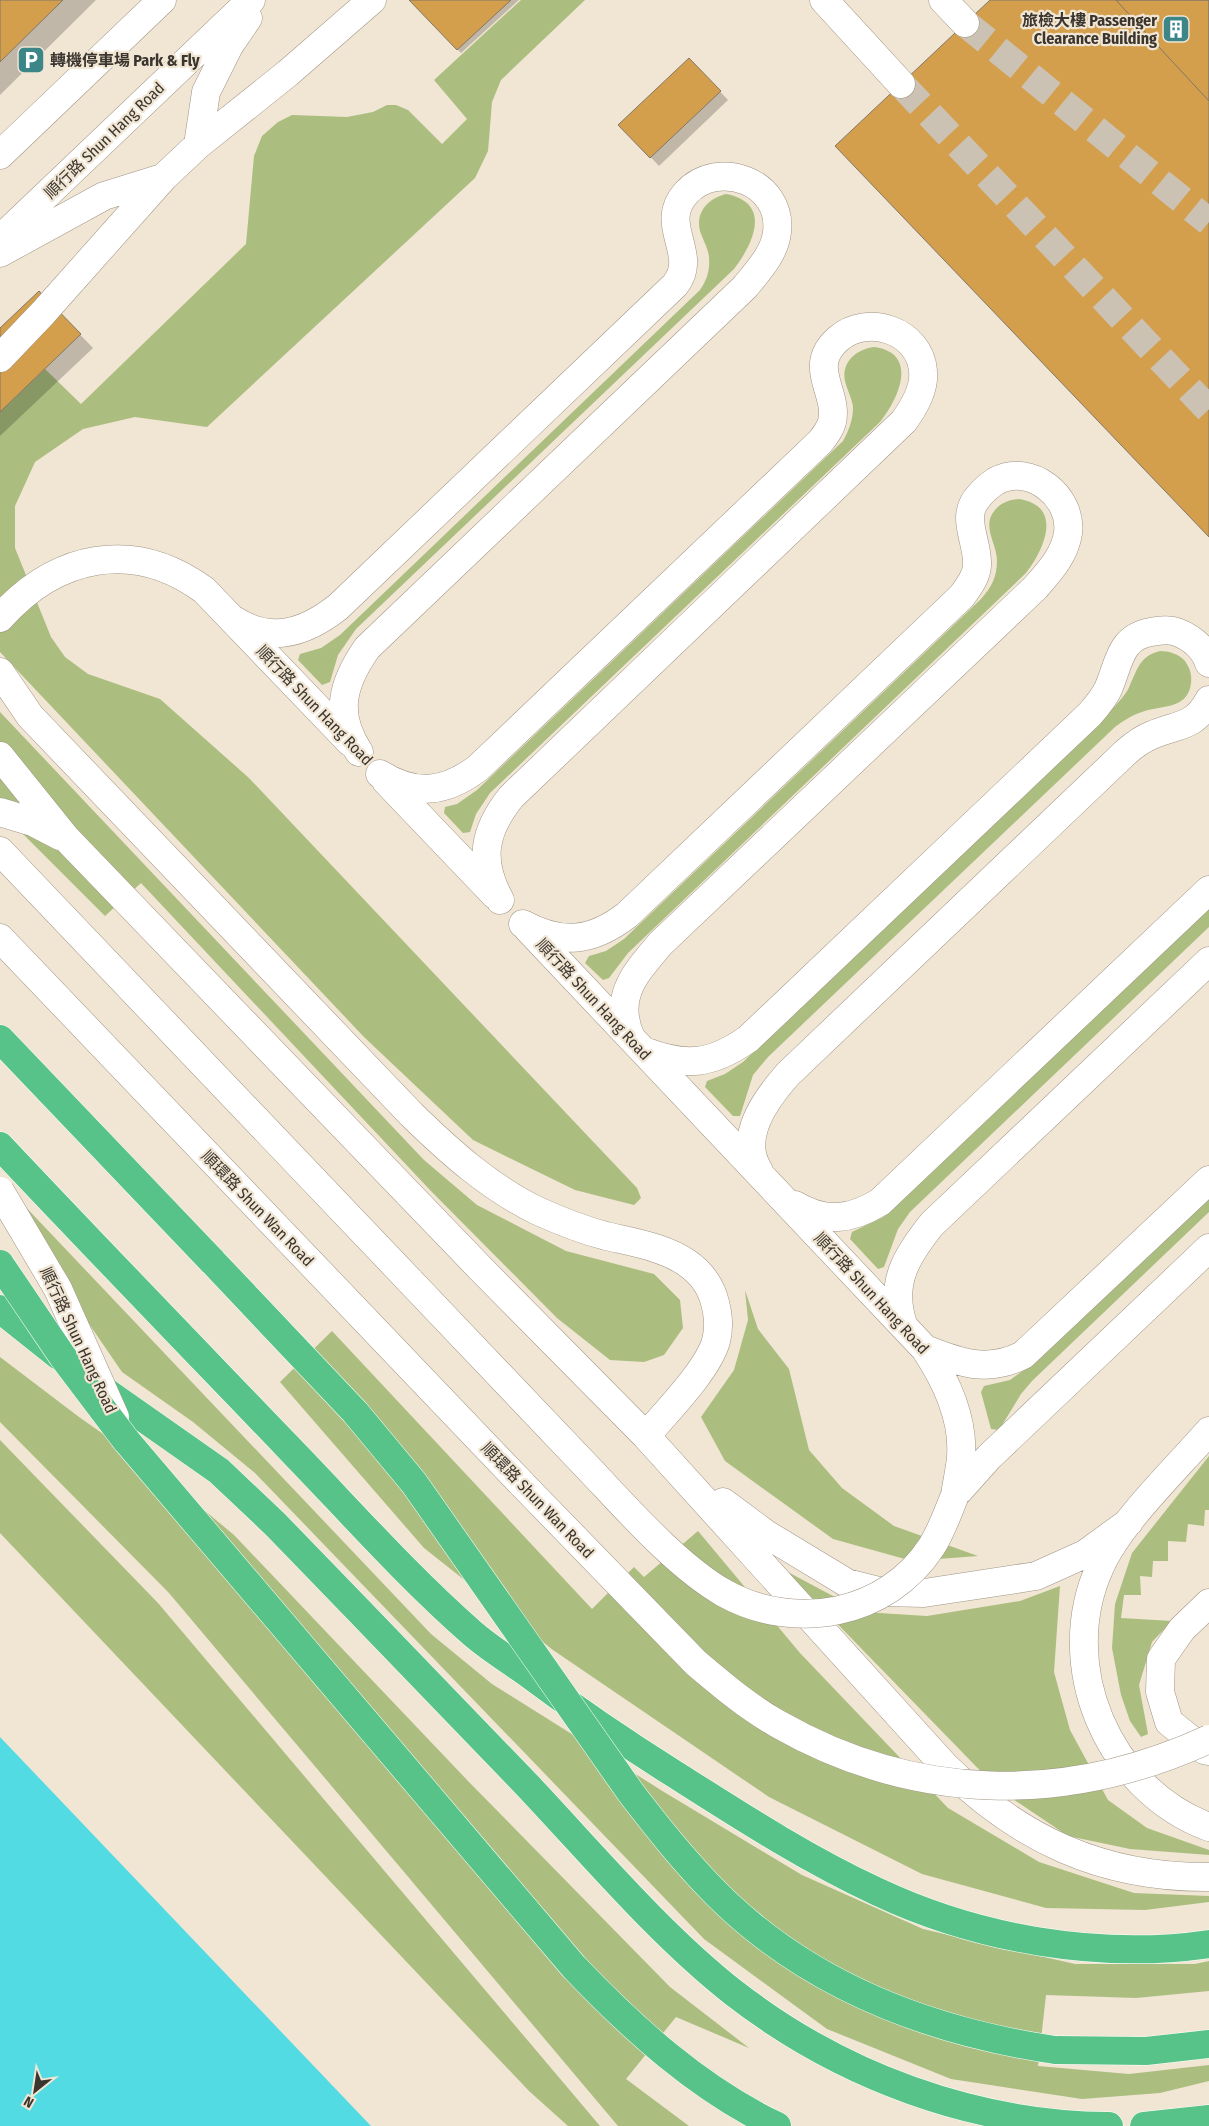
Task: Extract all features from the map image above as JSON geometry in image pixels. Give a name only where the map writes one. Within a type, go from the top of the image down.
[{"type":"highway","points":[[0,1039],[355,1412],[402,1468],[631,1793],[660,1831],[728,1904],[760,1932],[795,1957],[871,2000],[947,2028],[994,2040],[1055,2050],[1146,2051],[1209,2044]]},
{"type":"highway","points":[[0,1146],[401,1566],[475,1635],[597,1725],[776,1838],[820,1863],[882,1894],[935,1915],[1000,1933],[1059,1944],[1117,1948],[1209,1944]]},
{"type":"highway","points":[[0,1264],[63,1357],[125,1439],[574,1967],[614,2008],[678,2064],[721,2093],[777,2126]]},
{"type":"highway","points":[[0,1309],[91,1381],[219,1471],[276,1525],[656,1922],[734,1993],[780,2025],[825,2052],[880,2079],[918,2093],[979,2111],[1038,2122],[1109,2126]]},
{"type":"highway","points":[[1144,2126],[1209,2119]]},
{"type":"lane","points":[[0,155],[162,0]]},
{"type":"lane","name":"順行路 Shun Hang Road","points":[[0,240],[251,0]]},
{"type":"lane","points":[[198,145],[206,92],[229,46],[260,0]]},
{"type":"lane","points":[[0,358],[43,313],[164,177],[198,145],[288,73],[372,0]]},
{"type":"lane","points":[[824,0],[901,84]]},
{"type":"lane","points":[[943,0],[965,23]]},
{"type":"lane","points":[[234,620],[249,630],[267,634],[287,633],[307,627],[338,607],[676,285],[682,277],[685,268],[674,216],[678,203],[695,184],[706,179],[727,175],[749,181],[766,194],[777,219],[774,246],[762,266],[745,287],[367,648],[350,676],[343,707],[345,724],[350,738],[359,752]]},
{"type":"lane","points":[[0,253],[104,196],[164,177]]},
{"type":"lane","points":[[380,774],[402,785],[429,789],[453,785],[478,768],[820,442],[832,422],[833,412],[823,369],[830,349],[838,339],[848,332],[869,326],[889,329],[908,339],[920,359],[923,371],[918,396],[904,420],[511,797],[499,812],[493,822],[487,848],[490,878],[500,900]]},
{"type":"lane","points":[[523,924],[552,936],[579,938],[600,933],[627,915],[962,596],[970,586],[978,563],[970,518],[978,497],[997,481],[1020,477],[1042,484],[1059,498],[1066,514],[1068,533],[1054,566],[1028,594],[660,944],[634,977],[623,1004],[625,1021],[637,1044],[666,1060],[684,1062],[719,1057],[748,1040],[1090,714],[1108,690],[1122,650],[1137,636],[1158,630],[1172,631],[1183,635],[1201,649],[1209,663]]},
{"type":"lane","name":"順行路 Shun Hang Road","points":[[0,618],[26,592],[41,582],[80,563],[118,559],[137,560],[160,566],[192,581],[204,590],[925,1349],[945,1385],[959,1431],[961,1455],[955,1495],[932,1547],[899,1581],[880,1595],[858,1605],[816,1615],[786,1614],[745,1603],[723,1592],[663,1544],[0,850]]},
{"type":"lane","points":[[0,672],[30,716],[412,1115],[452,1153],[480,1176],[538,1211],[604,1236],[656,1248],[675,1255],[691,1265],[703,1276],[716,1306],[718,1323],[716,1342],[697,1374],[646,1436]]},
{"type":"lane","points":[[0,695],[30,716]]},
{"type":"lane","points":[[1209,700],[1199,716],[1188,724],[1154,734],[1126,752],[788,1074],[765,1106],[752,1134],[752,1156],[771,1185],[803,1210],[828,1218],[854,1215],[880,1202],[1209,890]]},
{"type":"lane","points":[[0,756],[66,838],[481,1269],[646,1436],[944,1765],[993,1809],[1049,1843],[1105,1864],[1160,1875],[1209,1877]]},
{"type":"lane","points":[[0,812],[33,822],[66,838]]},
{"type":"lane","name":"順環路 Shun Wan Road","points":[[0,938],[696,1663],[750,1706],[777,1724],[839,1754],[874,1766],[940,1780],[1004,1786],[1048,1784],[1098,1778],[1139,1767],[1209,1739]]},
{"type":"lane","points":[[903,1324],[898,1303],[900,1280],[912,1252],[932,1224],[1209,961]]},
{"type":"lane","points":[[925,1349],[958,1362],[986,1366],[1009,1362],[1024,1355],[1209,1180]]},
{"type":"lane","name":"順行路 Shun Hang Road","points":[[0,1192],[58,1289],[125,1439]]},
{"type":"lane","points":[[955,1495],[989,1457],[1209,1248]]},
{"type":"lane","points":[[1209,1431],[1129,1522],[1100,1565],[1090,1590],[1083,1648],[1094,1705],[1104,1731],[1119,1757],[1136,1778],[1159,1799],[1183,1815],[1209,1827]]},
{"type":"lane","points":[[646,1436],[709,1492],[766,1534],[847,1583],[883,1592],[924,1593],[1036,1576],[1085,1554],[1129,1522]]},
{"type":"lane","points":[[1209,1603],[1182,1629],[1161,1659],[1160,1692],[1169,1722],[1204,1750],[1209,1751]]},
{"type":"green space","points":[[521,0],[585,0],[501,80],[492,102],[488,151],[475,178],[207,427],[135,417],[83,429],[35,462],[15,506],[15,548],[51,637],[65,657],[88,674],[160,699],[249,778],[637,1188],[641,1198],[634,1205],[575,1190],[473,1140],[364,1037],[0,652],[0,412],[45,369],[81,404],[246,244],[254,156],[262,136],[278,122],[292,115],[347,117],[373,112],[387,105],[396,105],[408,110],[442,144],[467,119],[434,80]]},
{"type":"green space","points":[[726,194],[741,199],[750,206],[754,215],[755,226],[752,237],[734,269],[356,629],[338,655],[330,682],[322,685],[298,660],[300,654],[321,648],[340,635],[700,290],[708,275],[709,257],[700,231],[700,218],[709,202]]},
{"type":"green space","points":[[874,347],[888,351],[897,358],[901,368],[898,390],[887,413],[880,422],[490,793],[476,814],[470,832],[463,833],[444,813],[445,807],[457,804],[477,790],[843,441],[850,425],[853,407],[845,381],[845,368],[856,354],[862,350]]},
{"type":"green space","points":[[1019,499],[1033,503],[1042,510],[1046,519],[1044,541],[1033,564],[1026,573],[628,953],[609,978],[603,980],[585,963],[589,956],[606,951],[624,939],[988,591],[993,582],[997,567],[996,554],[989,528],[991,516],[1003,503]]},
{"type":"green space","points":[[1160,651],[1177,655],[1188,666],[1191,674],[1191,683],[1185,698],[1172,705],[1138,713],[1115,727],[768,1057],[753,1075],[740,1116],[733,1116],[705,1087],[707,1081],[725,1074],[743,1062],[1116,705],[1124,696],[1144,659]]},
{"type":"green space","points":[[0,712],[424,1160],[477,1205],[566,1251],[654,1274],[680,1300],[683,1328],[664,1355],[644,1362],[610,1360],[557,1318],[430,1190],[141,883],[105,916],[0,811]]},
{"type":"green space","points":[[1209,906],[1209,927],[910,1212],[898,1229],[884,1267],[878,1269],[850,1239],[852,1232],[883,1217]]},
{"type":"green space","points":[[0,1180],[431,1634],[492,1684],[664,1792],[802,1875],[923,1929],[1075,1964],[1195,1964],[1209,1961],[1209,1991],[1136,1998],[1046,1995],[1038,2066],[1129,2074],[1209,2065],[1209,2081],[1160,2093],[1082,2099],[951,2079],[827,2029],[704,1939],[255,1473],[193,1422],[122,1372],[59,1280]]},
{"type":"green space","points":[[1209,1196],[1209,1212],[1032,1381],[1021,1394],[999,1430],[991,1429],[981,1392],[984,1386],[1010,1380],[1031,1365]]},
{"type":"green space","points":[[745,1290],[758,1329],[789,1369],[809,1450],[842,1488],[894,1526],[978,1556],[912,1561],[833,1539],[725,1461],[701,1417],[734,1370],[748,1320]]},
{"type":"green space","points":[[332,1331],[592,1609],[634,1567],[644,1577],[698,1531],[800,1653],[948,1808],[1039,1862],[1134,1893],[1209,1896],[1209,1902],[1145,1910],[1046,1908],[922,1874],[769,1797],[553,1650],[424,1548],[280,1382]]},
{"type":"green space","points":[[0,1357],[79,1417],[163,1476],[234,1535],[468,1781],[670,1987],[749,2048],[676,2017],[626,2079],[689,2126],[618,2126],[169,1593],[0,1422]]},
{"type":"green space","points":[[0,1440],[158,1603],[600,2126],[568,2126],[529,2091],[0,1533]]},
{"type":"green space","points":[[1209,1456],[1209,1510],[1205,1510],[1204,1526],[1188,1524],[1186,1542],[1168,1541],[1168,1561],[1153,1561],[1152,1577],[1140,1576],[1141,1595],[1124,1595],[1121,1618],[1172,1621],[1152,1642],[1139,1685],[1148,1734],[1141,1737],[1130,1721],[1121,1695],[1112,1648],[1115,1604],[1132,1553]]},
{"type":"green space","points":[[786,1571],[863,1612],[927,1616],[1020,1601],[1060,1586],[1054,1672],[1070,1730],[1108,1800],[1147,1828],[1209,1850],[1209,1855],[1130,1849],[1068,1836],[998,1789]]},
{"type":"water","points":[[0,1737],[371,2126],[0,2126]]},
{"type":"building","points":[[0,0],[63,0],[0,62]]},
{"type":"building","points":[[409,0],[511,0],[457,50]]},
{"type":"building","points":[[990,0],[1209,0],[1209,537],[835,146]]},
{"type":"building","name":"旅檢大樓 Passenger Clearance Building","points":[[1116,0],[1209,0],[1209,101],[1169,58]]},
{"type":"building","points":[[689,58],[721,91],[650,158],[618,125]]},
{"type":"building","points":[[39,291],[81,334],[0,412],[0,328]]},
{"type":"tunnel","points":[[965,23],[1209,222]]},
{"type":"tunnel","points":[[901,84],[1209,410]]},
{"type":"place","name":"旅檢大樓 Passenger Clearance Building","points":[[1176,29]]},
{"type":"place","name":"轉機停車場 Park & Fly","points":[[31,60]]}]
